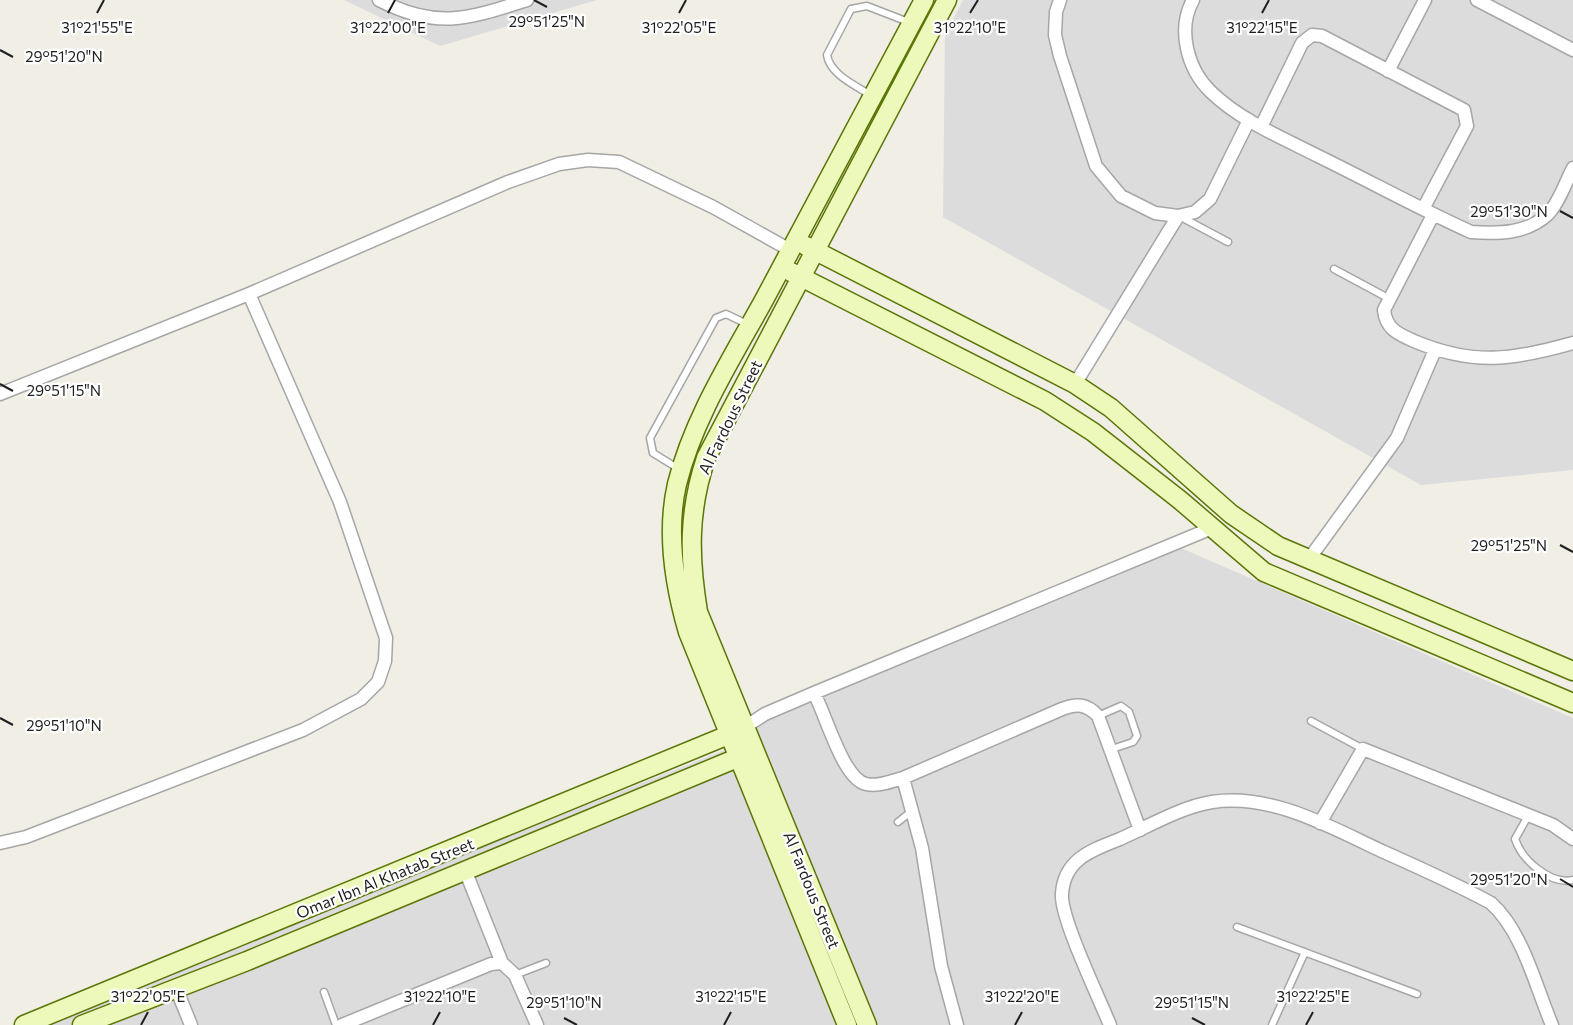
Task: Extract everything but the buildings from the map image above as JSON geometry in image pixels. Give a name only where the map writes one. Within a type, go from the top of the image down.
[{"type":"street","points":[[379,0],[397,9],[432,20],[460,19],[527,0]]},
{"type":"street","name":"Al Fardous Street","points":[[847,1025],[819,956],[746,754],[687,632],[675,577],[673,519],[682,470],[697,432],[750,325],[924,0]]},
{"type":"street","name":"Al Fardous Street","points":[[737,732],[699,612],[693,577],[692,509],[706,458],[947,0]]},
{"type":"street","points":[[1060,0],[1056,12],[1055,35],[1096,166],[1121,196],[1155,213],[1178,216],[1195,213],[1210,199],[1249,120]]},
{"type":"street","points":[[1193,0],[1185,20],[1185,36],[1196,71],[1210,92],[1261,127],[1471,232],[1498,234],[1528,227],[1549,213],[1572,172]]},
{"type":"street","points":[[1388,71],[1425,0]]},
{"type":"street","points":[[1477,0],[1573,50]]},
{"type":"street","points":[[1261,127],[1302,43],[1312,35],[1322,36],[1464,110],[1468,119],[1467,126],[1388,298],[1384,310],[1385,321],[1395,333],[1435,350],[1479,359],[1526,357],[1573,343]]},
{"type":"street","points":[[0,394],[249,294],[508,183],[559,164],[588,160],[619,162],[793,245],[815,250],[1075,384],[1111,408],[1231,514],[1278,546],[1573,671]]},
{"type":"street","points":[[810,213],[830,223]]},
{"type":"street","points":[[1075,384],[1178,216]]},
{"type":"street","points":[[782,267],[1045,401],[1094,432],[1264,572],[1573,703]]},
{"type":"street","points":[[851,302],[853,286],[864,275]]},
{"type":"street","points":[[0,843],[26,837],[303,730],[361,699],[378,682],[385,661],[387,638],[340,502],[249,294]]},
{"type":"street","points":[[764,301],[783,311]]},
{"type":"street","points":[[1309,559],[1397,438],[1435,350]]},
{"type":"street","points":[[737,732],[765,714],[1212,528]]},
{"type":"street","points":[[814,693],[825,712],[843,761],[858,781],[877,785],[903,778],[1073,705],[1091,709],[1098,716],[1112,749],[1140,830]]},
{"type":"street","name":"Omar Ibn Al Khatab Street","points":[[24,1025],[737,732]]},
{"type":"street","points":[[1320,823],[1362,748],[1553,825],[1573,839]]},
{"type":"street","name":"Al Fardous Street","points":[[746,754],[836,948],[867,1025]]},
{"type":"street","name":"Omar Ibn Al Khatab Street","points":[[82,1025],[313,933],[746,754]]},
{"type":"street","points":[[903,778],[928,876],[941,966],[957,1025]]},
{"type":"street","points":[[1110,1025],[1062,907],[1062,894],[1071,864],[1088,852],[1188,809],[1212,802],[1243,802],[1271,806],[1320,823],[1491,903],[1501,912],[1515,935],[1552,1025]]},
{"type":"street","points":[[465,870],[502,963],[515,975],[537,1025]]},
{"type":"street","points":[[303,912],[313,933]]},
{"type":"street","points":[[819,956],[836,948]]},
{"type":"street","points":[[342,1025],[491,964],[502,963]]},
{"type":"street","points":[[176,988],[190,1025]]},
{"type":"lane","points":[[872,96],[836,72],[828,63],[827,56],[851,9],[867,6],[911,23]]},
{"type":"lane","points":[[1178,216],[1228,242]]},
{"type":"lane","points":[[1334,269],[1388,298]]},
{"type":"lane","points":[[682,470],[656,457],[650,448],[650,438],[716,318],[726,314],[750,325]]},
{"type":"lane","points":[[1098,716],[1121,706],[1129,712],[1137,736],[1133,741],[1112,749]]},
{"type":"lane","points":[[1311,721],[1362,748]]},
{"type":"lane","points":[[898,822],[913,810]]},
{"type":"lane","points":[[1528,816],[1515,839],[1518,847],[1545,875],[1558,881],[1573,880]]},
{"type":"lane","points":[[1237,927],[1417,994]]},
{"type":"lane","points":[[1272,1025],[1305,952]]},
{"type":"lane","points":[[515,975],[546,963]]},
{"type":"lane","points":[[324,992],[336,1025]]},
{"type":"shaded area","points":[[344,0],[597,0],[440,46]]},
{"type":"shaded area","points":[[963,0],[1573,0],[1573,470],[1421,485],[943,217],[945,35]]},
{"type":"shaded area","points":[[1167,542],[1573,718],[1573,1025],[37,1025],[742,743],[732,722]]}]
